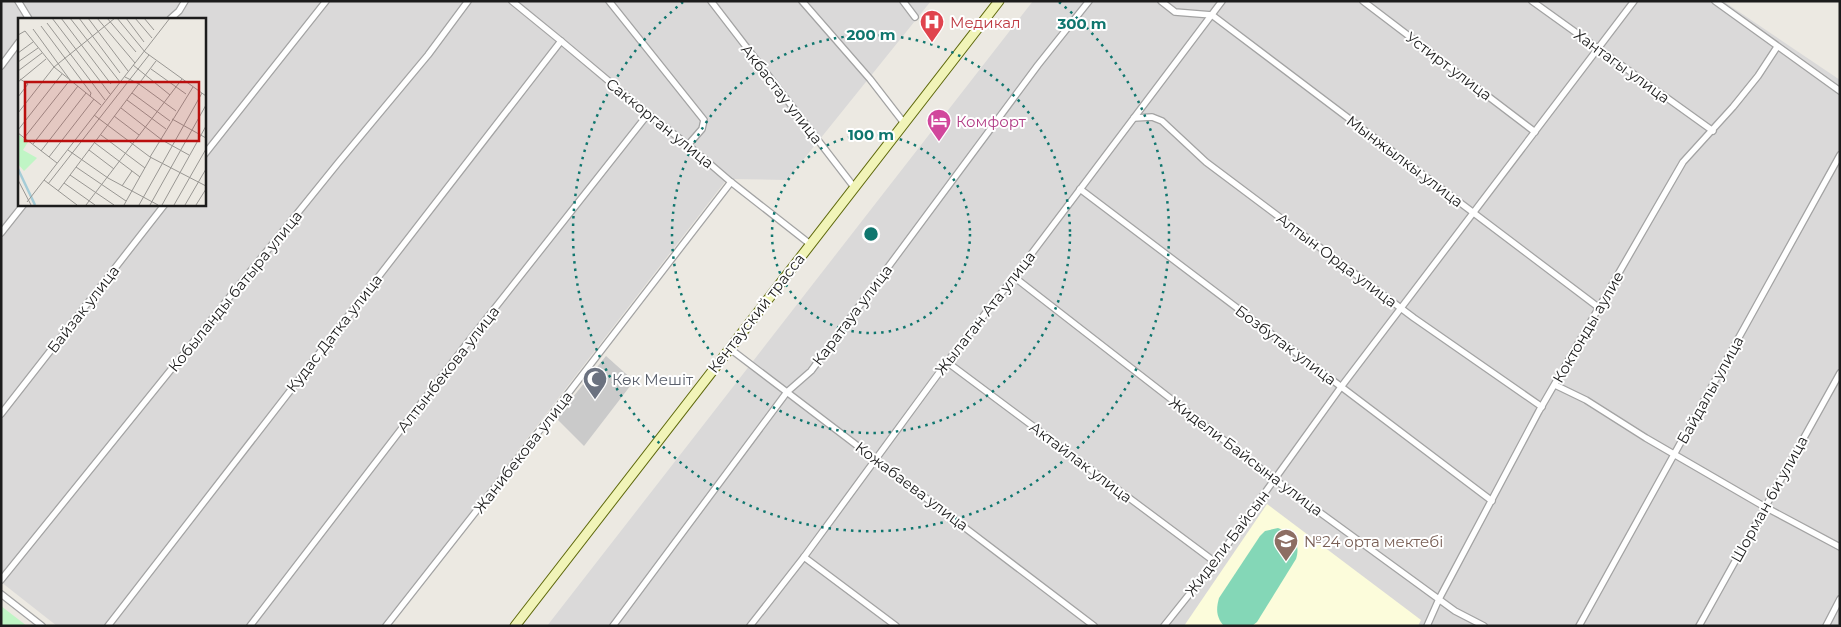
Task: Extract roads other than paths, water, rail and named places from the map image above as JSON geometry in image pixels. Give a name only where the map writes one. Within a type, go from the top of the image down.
[{"type":"main road","name":"Кентауский трасса","points":[[515,626],[999,1]]},
{"type":"street","points":[[18,1],[28,18]]},
{"type":"street","points":[[171,18],[179,11],[185,1]]},
{"type":"street","points":[[205,154],[326,1]]},
{"type":"street","name":"Кобыланды батыра улица","points":[[1,580],[428,55],[468,1]]},
{"type":"street","name":"Саккорган улица","points":[[512,1],[731,182],[810,244]]},
{"type":"street","points":[[609,1],[704,120],[702,129],[688,145]]},
{"type":"street","name":"Акбастау улица","points":[[711,1],[854,187]]},
{"type":"street","points":[[802,1],[870,79],[904,123]]},
{"type":"street","points":[[903,1],[915,17]]},
{"type":"street","name":"Каратауа улица","points":[[613,626],[787,392],[811,371],[1038,65],[1089,1]]},
{"type":"street","points":[[1161,1],[1175,12],[1212,15]]},
{"type":"street","name":"Жылаган Ата улица","points":[[750,626],[804,557],[947,362],[1014,277],[1222,1]]},
{"type":"street","name":"Устирт улица","points":[[1363,1],[1535,132]]},
{"type":"street","name":"Хантагы улица","points":[[1532,1],[1712,131]]},
{"type":"street","name":"Жидели Байсын","points":[[1164,626],[1215,562],[1341,386],[1634,1]]},
{"type":"street","points":[[1715,1],[1840,91]]},
{"type":"street","name":"Мынжылкы улица","points":[[1212,15],[1598,307]]},
{"type":"street","name":"Кудас Датка улица","points":[[108,626],[561,41]]},
{"type":"street","points":[[1,66],[18,43]]},
{"type":"street","name":"Коктонды аулие","points":[[1427,626],[1439,599],[1542,407],[1683,162],[1758,76],[1777,47]]},
{"type":"street","name":"Алтынбекова улица","points":[[250,626],[472,337],[648,114]]},
{"type":"street","name":"Алтын Орда улица","points":[[1134,118],[1152,117],[1162,121],[1206,162],[1402,308],[1542,407]]},
{"type":"street","name":"Байдалы улица","points":[[1579,626],[1840,155]]},
{"type":"street","name":"Жанибекова улица","points":[[386,626],[731,182]]},
{"type":"street","name":"Бозбутак улица","points":[[1080,189],[1492,500]]},
{"type":"street","points":[[1,233],[23,205]]},
{"type":"street","name":"Байзак улица","points":[[1,414],[165,205]]},
{"type":"street","name":"Жидели Байсына улица","points":[[1014,277],[1274,479],[1455,611],[1484,626]]},
{"type":"street","name":"Кожабаева улица","points":[[729,348],[1094,626]]},
{"type":"street","name":"Актайлак улица","points":[[947,362],[1215,562]]},
{"type":"street","name":"Шорман би улица","points":[[1699,626],[1840,373]]},
{"type":"street","points":[[1555,385],[1586,400],[1675,454],[1840,547]]},
{"type":"street","points":[[804,557],[896,626]]},
{"type":"street","points":[[1,594],[42,626]]},
{"type":"street","points":[[1826,626],[1840,599]]},
{"type":"place","name":"Медикал","points":[[932,43]]},
{"type":"place","name":"Комфорт","points":[[939,142]]},
{"type":"place","name":"Көк Мешіт","points":[[595,400]]},
{"type":"place","name":"№24 орта мектебі","points":[[1286,562]]}]
